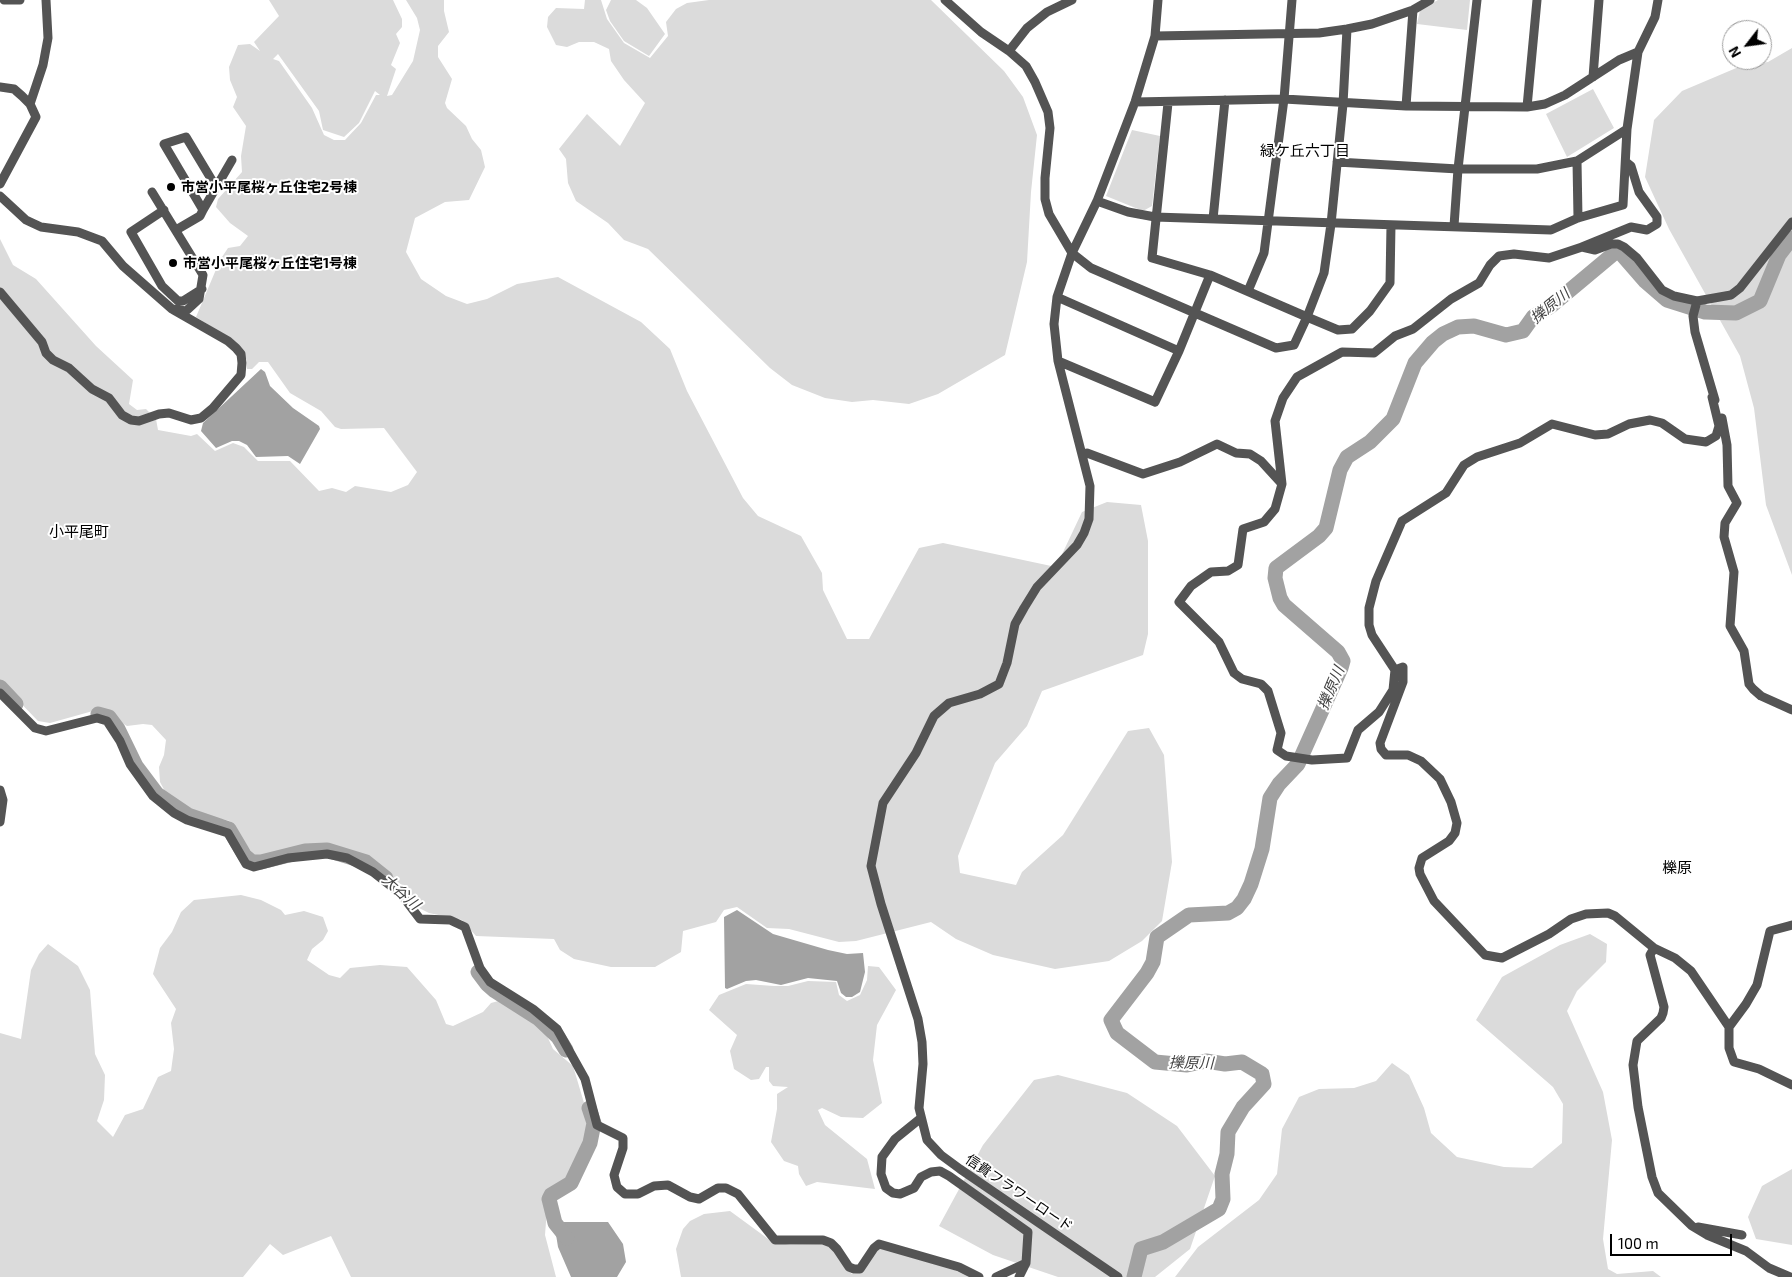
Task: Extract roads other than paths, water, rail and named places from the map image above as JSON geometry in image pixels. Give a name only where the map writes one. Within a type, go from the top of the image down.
[{"type":"street","points":[[4,0],[20,0]]},
{"type":"street","points":[[30,104],[43,65],[48,38],[46,0]]},
{"type":"street","points":[[945,0],[981,32],[1009,51],[1026,66],[1035,82],[1048,112],[1050,128],[1045,200],[1053,224],[1072,253],[1091,268],[1276,348],[1294,345],[1324,273],[1338,162],[1347,29]]},
{"type":"street","points":[[1009,51],[1027,28],[1048,12],[1072,0]]},
{"type":"street","name":"信貴フラワーロード","points":[[1118,1277],[941,1155],[927,1140],[919,1108],[922,1042],[918,1019],[880,904],[871,866],[883,803],[916,753],[934,716],[942,708],[958,699],[969,698],[992,689],[1004,676],[1012,636],[1024,608],[1037,587],[1077,546],[1084,534],[1090,502],[1090,486],[1084,454],[1058,361],[1054,324],[1057,297],[1072,253],[1097,201],[1135,102],[1155,36],[1158,0]]},
{"type":"street","points":[[1248,291],[1264,254],[1284,98],[1292,0]]},
{"type":"street","points":[[1155,36],[1319,32],[1347,29],[1372,24],[1412,10],[1430,0]]},
{"type":"street","points":[[1454,226],[1458,169],[1477,0]]},
{"type":"street","points":[[1527,108],[1538,0]]},
{"type":"street","points":[[1592,77],[1599,0]]},
{"type":"street","points":[[1097,201],[1128,212],[1155,217],[1269,219],[1331,224],[1551,230],[1578,218],[1623,205],[1627,129],[1638,52],[1655,17],[1658,0]]},
{"type":"street","points":[[1406,106],[1412,10]]},
{"type":"street","points":[[1135,102],[1168,103],[1284,98],[1343,104],[1527,108],[1544,104],[1565,95],[1619,60],[1638,52]]},
{"type":"street","points":[[0,86],[14,89],[30,104],[36,118],[0,184]]},
{"type":"street","points":[[1213,219],[1225,100]]},
{"type":"street","points":[[1168,103],[1152,258],[1210,275],[1338,330],[1352,329],[1370,311],[1390,283],[1391,225]]},
{"type":"street","points":[[1338,162],[1458,169],[1537,170],[1577,161],[1627,129]]},
{"type":"street","points":[[203,210],[164,144],[186,136],[216,187]]},
{"type":"street","points":[[176,230],[200,216],[232,160]]},
{"type":"street","points":[[1577,161],[1578,218]]},
{"type":"street","points":[[1626,161],[1631,166],[1639,192],[1656,218],[1657,224],[1647,230],[1631,227],[1549,258],[1514,254],[1499,256],[1490,265],[1478,283],[1452,299],[1413,329],[1395,336],[1374,353],[1342,352],[1298,377],[1283,398],[1276,421],[1282,484],[1275,509],[1264,522],[1243,529],[1238,565],[1228,571],[1211,572],[1191,586],[1179,602],[1219,642],[1234,673],[1242,679],[1261,684],[1268,691],[1281,733],[1278,750],[1286,756],[1312,760],[1347,758],[1358,730],[1379,712],[1393,690],[1395,670],[1372,635],[1369,625],[1369,608],[1376,580],[1402,521],[1446,493],[1464,465],[1477,458],[1520,443],[1552,424],[1595,435],[1608,434],[1629,424],[1650,420],[1662,423],[1685,439],[1706,442],[1716,436],[1719,426],[1695,332],[1695,307]]},
{"type":"street","points":[[152,192],[202,275],[202,289],[199,298],[192,308],[186,311],[172,309]]},
{"type":"street","points":[[0,196],[26,220],[41,227],[78,232],[102,240],[123,266],[172,309],[228,341],[236,348],[241,354],[241,375],[201,418],[190,420],[169,413],[159,414],[139,421],[131,420],[122,415],[109,398],[92,389],[68,368],[53,360],[46,353],[42,342],[0,292]]},
{"type":"street","points":[[164,210],[131,232],[162,286],[178,300],[183,301],[202,289]]},
{"type":"street","points":[[1582,247],[1595,250],[1611,244],[1624,246],[1637,258],[1662,290],[1695,307],[1731,294],[1740,288],[1792,222]]},
{"type":"street","points":[[1058,361],[1155,402],[1179,351],[1210,275]]},
{"type":"street","points":[[1057,297],[1179,351]]},
{"type":"street","points":[[1712,397],[1720,408],[1728,445],[1728,486],[1737,503],[1725,523],[1724,537],[1734,572],[1730,626],[1744,651],[1749,684],[1752,689],[1761,696],[1792,710]]},
{"type":"street","points":[[1084,454],[1087,453],[1143,474],[1180,462],[1217,444],[1236,453],[1250,454],[1260,461],[1282,484]]},
{"type":"street","points":[[1395,670],[1403,667],[1403,682],[1380,743],[1381,749],[1386,755],[1408,755],[1421,761],[1440,779],[1451,802],[1456,823],[1455,833],[1449,841],[1422,858],[1419,868],[1434,901],[1453,924],[1485,955],[1498,958],[1549,934],[1571,919],[1586,914],[1608,913],[1615,916],[1654,948],[1675,958],[1691,971],[1729,1027],[1729,1048],[1734,1062],[1759,1069],[1792,1085]]},
{"type":"street","points":[[0,693],[35,728],[46,731],[97,718],[107,722],[120,741],[130,764],[153,796],[174,813],[187,820],[228,833],[246,864],[254,867],[288,858],[327,854],[347,858],[373,872],[394,889],[420,919],[450,920],[465,927],[480,968],[490,982],[533,1010],[557,1030],[585,1079],[597,1125],[623,1138],[623,1148],[614,1176],[617,1187],[626,1194],[638,1194],[654,1186],[668,1184],[699,1200],[718,1188],[726,1188],[744,1200],[775,1240],[823,1240],[838,1248],[849,1267],[854,1269],[860,1269],[874,1248],[879,1244],[959,1266],[979,1277]]},
{"type":"street","points":[[0,790],[3,800],[0,822]]},
{"type":"street","points":[[1729,1027],[1746,1004],[1756,985],[1770,931],[1792,925]]},
{"type":"street","points":[[1654,948],[1650,955],[1664,1007],[1661,1018],[1637,1041],[1633,1065],[1638,1107],[1652,1176],[1658,1192],[1692,1226],[1707,1235],[1746,1251],[1769,1268],[1790,1277]]},
{"type":"street","points":[[920,1118],[895,1139],[882,1157],[881,1174],[886,1188],[893,1193],[900,1194],[914,1188],[921,1177],[931,1172],[940,1171],[1028,1232],[1026,1263],[1018,1277]]},
{"type":"street","points":[[1692,1226],[1742,1235]]},
{"type":"street","points":[[996,1277],[1026,1263]]},
{"type":"waterway","name":"擽原川","points":[[1134,1277],[1141,1249],[1163,1242],[1219,1209],[1223,1199],[1222,1174],[1227,1154],[1228,1132],[1243,1107],[1264,1084],[1262,1074],[1242,1062],[1225,1064],[1206,1061],[1187,1065],[1155,1062],[1117,1033],[1111,1020],[1147,973],[1153,962],[1157,937],[1189,915],[1228,913],[1237,908],[1244,899],[1251,884],[1262,849],[1270,798],[1279,784],[1298,764],[1341,668],[1343,661],[1338,652],[1284,605],[1280,598],[1275,578],[1276,568],[1319,536],[1326,528],[1340,470],[1347,457],[1370,442],[1393,419],[1415,363],[1433,342],[1443,334],[1458,327],[1474,326],[1506,335],[1523,331],[1533,317],[1551,306],[1618,250],[1645,281],[1667,300],[1705,312],[1736,313],[1760,301],[1779,255],[1792,238]]},
{"type":"waterway","name":"大谷川","points":[[0,687],[16,704]]},
{"type":"waterway","name":"大谷川","points":[[98,714],[109,717],[118,729],[136,766],[157,794],[188,815],[229,829],[245,856],[252,862],[261,862],[305,851],[327,850],[366,862],[386,878]]},
{"type":"waterway","name":"大谷川","points":[[478,972],[495,991],[539,1019],[558,1037],[566,1050]]},
{"type":"waterway","name":"大谷川","points":[[567,1238],[555,1223],[549,1199],[551,1195],[571,1183],[590,1143],[594,1123],[589,1108]]},
{"type":"place","name":"市営小平尾桜ヶ丘住宅2号棟","points":[[171,187]]},
{"type":"place","name":"市営小平尾桜ヶ丘住宅1号棟","points":[[173,263]]},
{"type":"district","name":"緑ケ丘六丁目","points":[[1305,151]]},
{"type":"district","name":"小平尾町","points":[[79,532]]},
{"type":"district","name":"櫟原","points":[[1677,868]]}]
